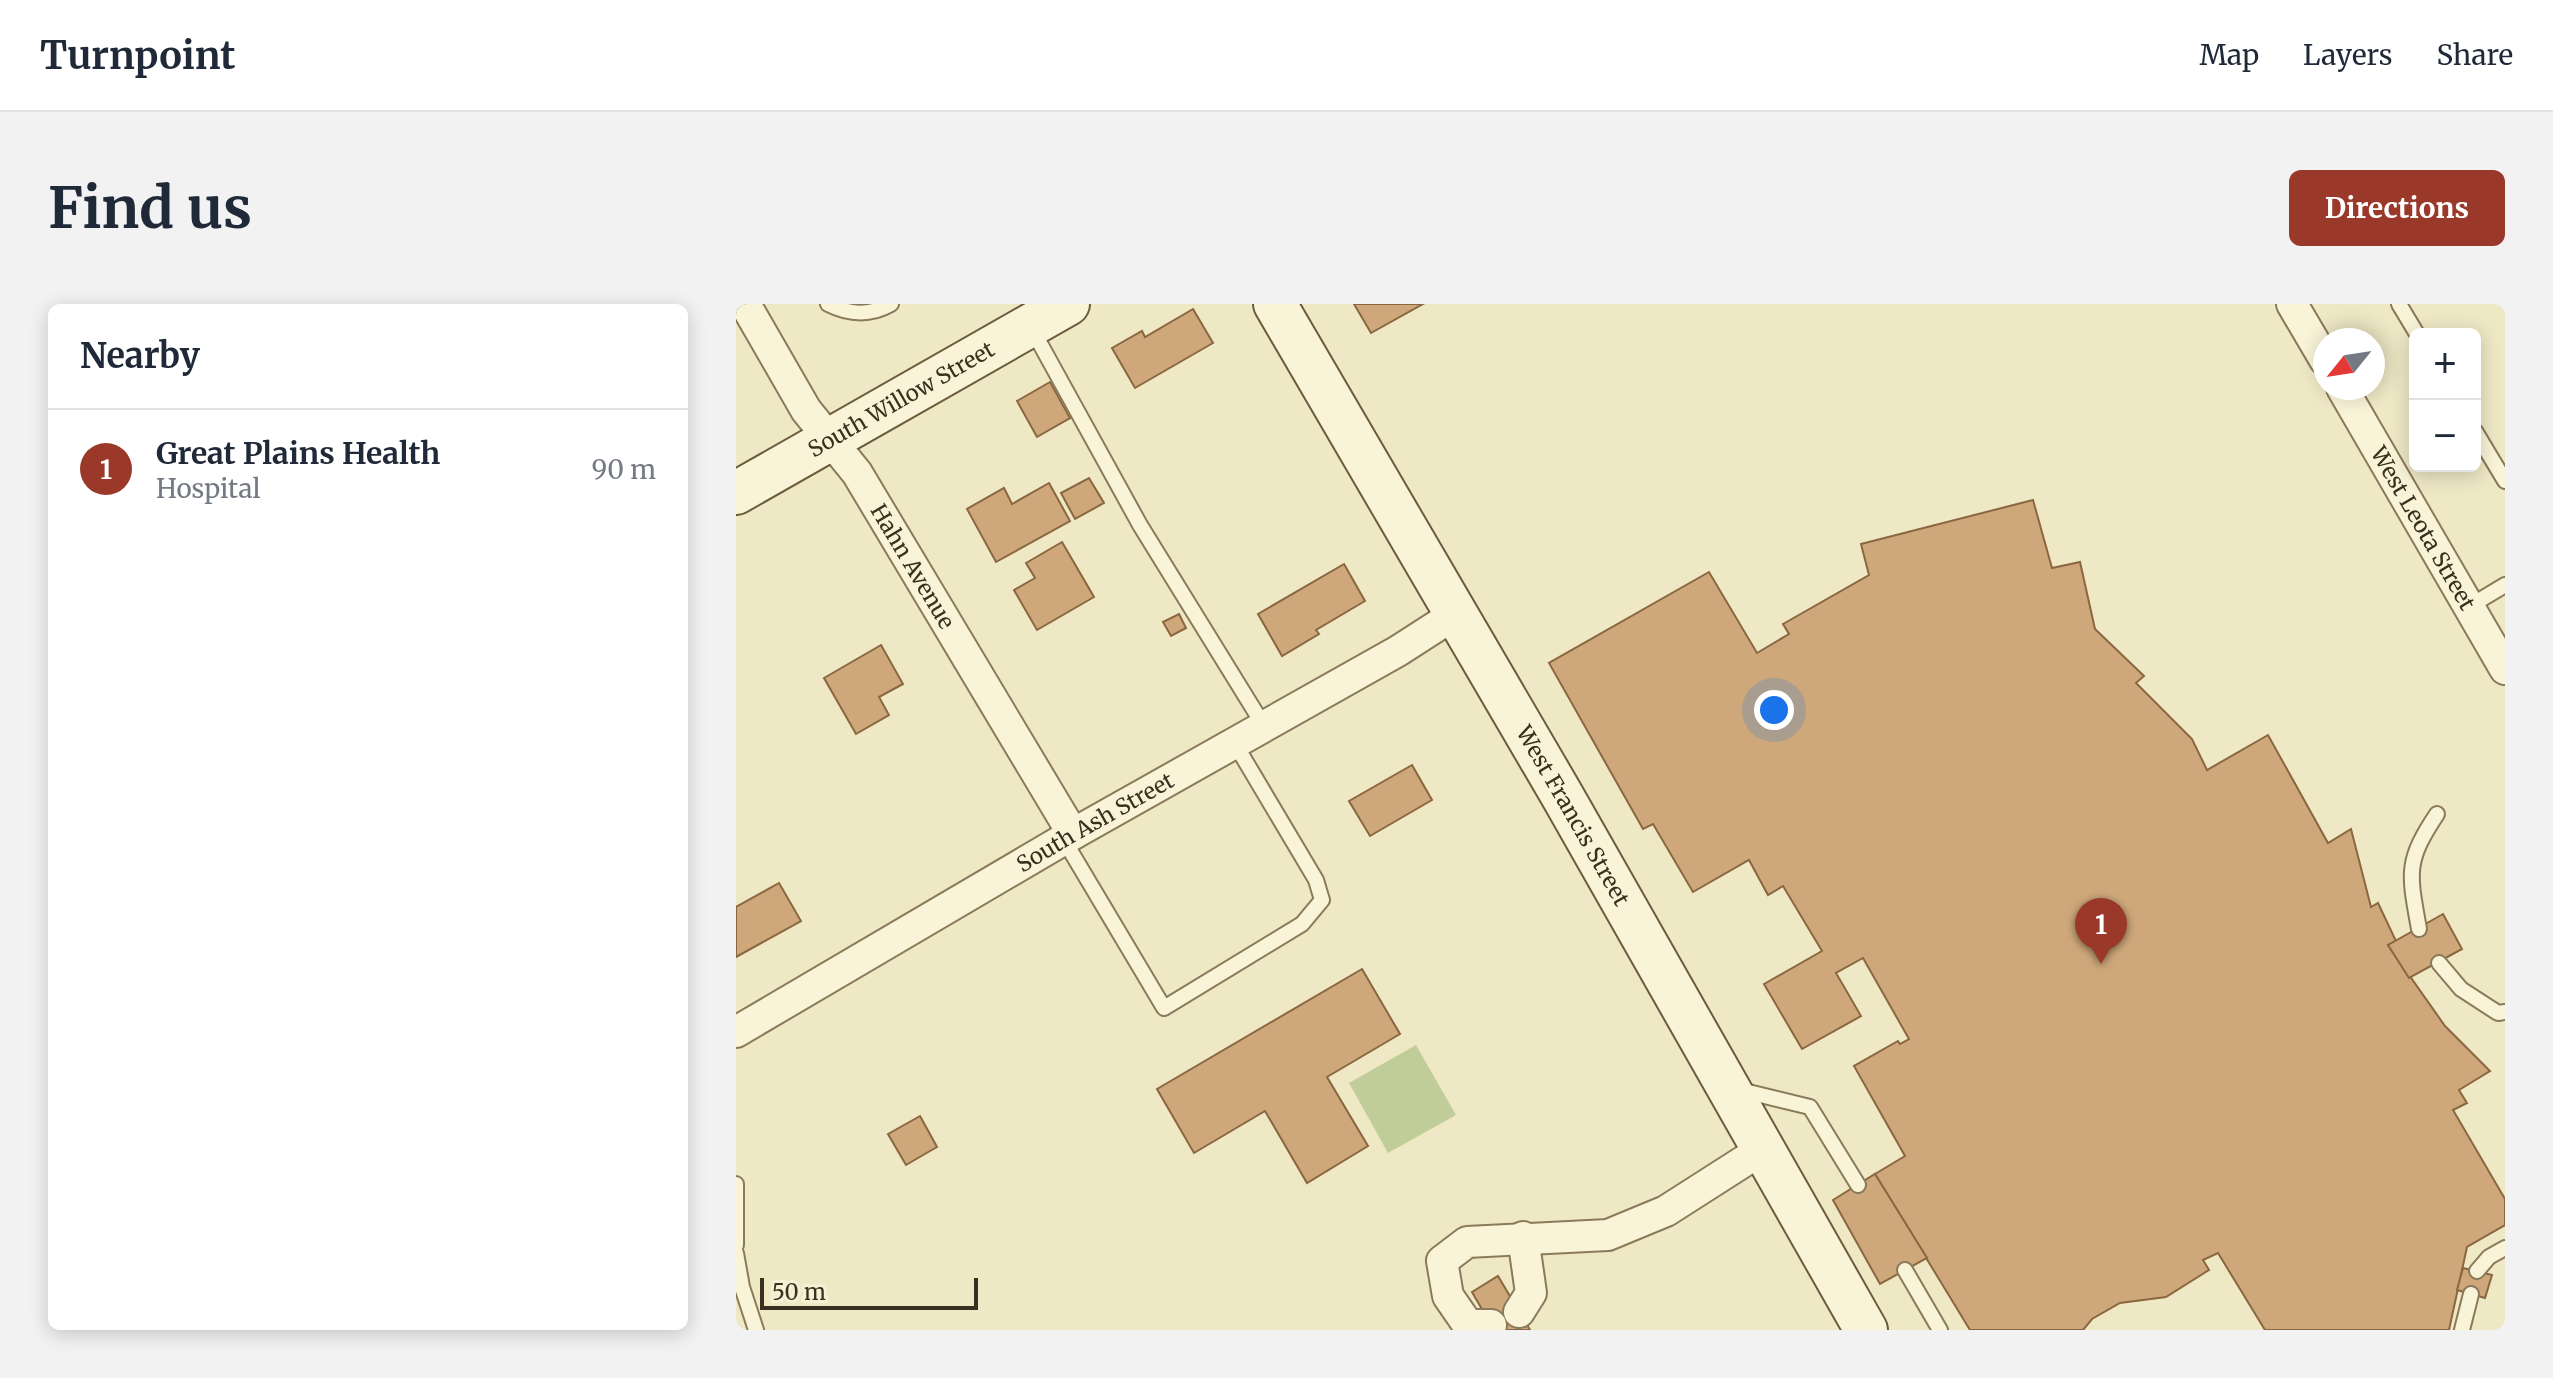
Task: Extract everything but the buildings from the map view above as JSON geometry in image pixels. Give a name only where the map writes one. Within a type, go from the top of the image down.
[{"type":"street","name":"Hahn Avenue","points":[[745,304],[806,410],[857,473],[1068,837]]},
{"type":"street","name":"South Willow Street","points":[[736,493],[1068,304]]},
{"type":"street","name":"West Francis Street","points":[[1275,304],[1457,613],[1866,1330]]},
{"type":"street","points":[[2292,304],[2313,340]]},
{"type":"street","name":"West Leota Street","points":[[2349,400],[2505,669]]},
{"type":"street","name":"South Ash Street","points":[[736,1032],[1068,837],[1398,651],[1457,613]]},
{"type":"street","points":[[1491,1325],[1468,1325],[1448,1296],[1442,1261],[1467,1242],[1608,1235],[1666,1211],[1763,1149]]},
{"type":"street","points":[[1519,1312],[1531,1293],[1523,1237]]},
{"type":"lane","points":[[828,304],[844,312],[876,313],[891,304]]},
{"type":"lane","points":[[2403,305],[2414,328]]},
{"type":"lane","points":[[1030,326],[1140,525],[1264,726]]},
{"type":"lane","points":[[2481,441],[2505,481]]},
{"type":"lane","points":[[2470,606],[2505,585]]},
{"type":"lane","points":[[1068,837],[1164,1008],[1302,924],[1322,900],[1316,880],[1234,742]]},
{"type":"lane","points":[[2419,929],[2411,889],[2413,849],[2437,814]]},
{"type":"lane","points":[[2439,963],[2461,989],[2498,1013],[2505,1012]]},
{"type":"lane","points":[[1728,1088],[1810,1107],[1858,1185]]},
{"type":"lane","points":[[736,1184],[736,1245]]},
{"type":"lane","points":[[2477,1271],[2489,1257],[2505,1248]]},
{"type":"lane","points":[[736,1253],[742,1287],[756,1330]]},
{"type":"lane","points":[[1905,1270],[1940,1330]]},
{"type":"lane","points":[[2462,1330],[2471,1294]]},
{"type":"green space","points":[[1416,1045],[1456,1115],[1388,1153],[1349,1083]]},
{"type":"place","name":"Great Plains Health","points":[[2101,964]]}]
